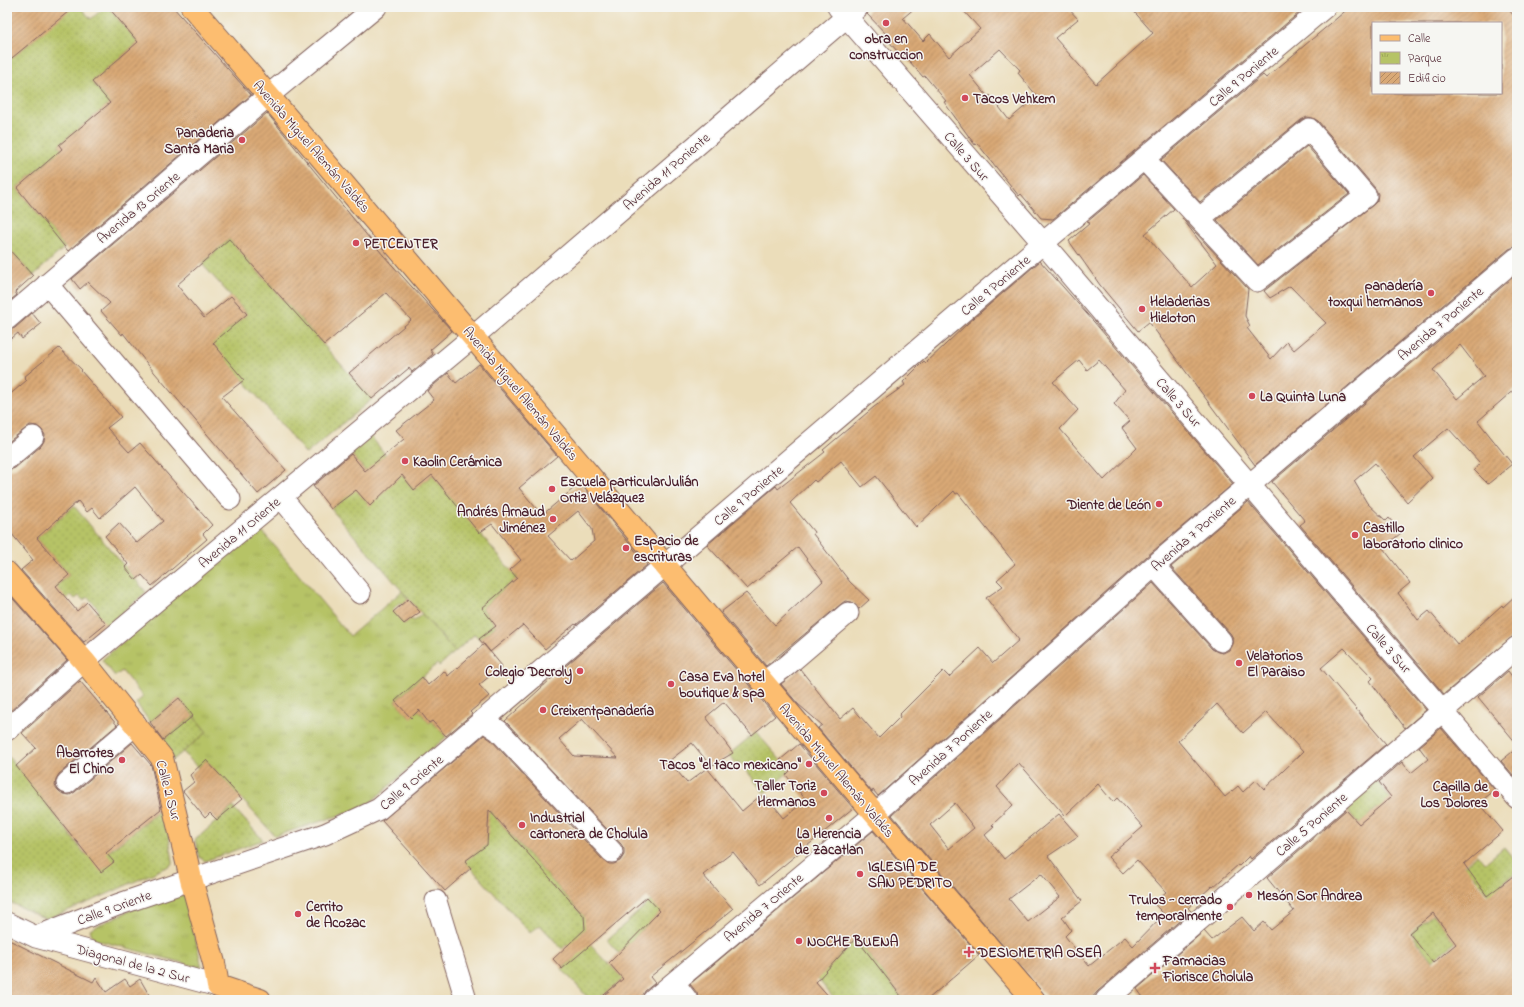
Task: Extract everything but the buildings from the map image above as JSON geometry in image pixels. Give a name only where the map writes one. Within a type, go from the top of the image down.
[{"type":"main road","name":"Avenida Miguel Alemán Valdés","points":[[192,7],[270,95],[666,564],[874,815],[1034,1000]]},
{"type":"main road","name":"Calle 2 Sur","points":[[7,573],[84,661],[162,758],[191,879],[214,963],[218,986]]},
{"type":"main road","name":"Diagonal de la 2 Sur","points":[[218,986],[260,1000]]},
{"type":"street","name":"Avenida 13 Oriente","points":[[7,319],[270,95],[376,7]]},
{"type":"street","name":"Calle 9 Poniente","points":[[666,564],[1043,243],[1325,7]]},
{"type":"street","name":"Calle 3 Sur","points":[[848,10],[1043,243],[1517,798]]},
{"type":"street","name":"Avenida 11 Poniente","points":[[474,336],[848,10]]},
{"type":"street","points":[[1144,159],[1257,281],[1366,196],[1309,129],[1200,218]]},
{"type":"street","name":"Avenida 7 Poniente","points":[[874,815],[1154,566],[1517,258]]},
{"type":"street","points":[[47,284],[230,499]]},
{"type":"street","name":"Avenida 11 Oriente","points":[[7,730],[84,661],[474,336]]},
{"type":"street","points":[[7,460],[33,438]]},
{"type":"street","points":[[281,497],[360,593]]},
{"type":"street","name":"Calle 9 Oriente","points":[[36,937],[96,913],[191,879],[325,834],[379,809],[666,564]]},
{"type":"street","points":[[1154,566],[1220,641]]},
{"type":"street","points":[[764,682],[786,666],[848,613]]},
{"type":"street","name":"Calle 5 Poniente","points":[[1106,1000],[1517,647]]},
{"type":"street","points":[[484,720],[499,731],[612,852]]},
{"type":"street","points":[[67,783],[136,724]]},
{"type":"street","name":"Avenida 7 Oriente","points":[[653,1000],[874,815]]},
{"type":"street","points":[[436,901],[466,1000]]},
{"type":"street","name":"Diagonal de la 2 Sur","points":[[8,924],[36,937],[218,986]]},
{"type":"street","points":[[674,983],[687,1000]]},
{"type":"green space","points":[[73,7],[80,7],[91,19],[105,7],[108,7],[138,42],[92,82],[110,103],[59,145],[62,149],[17,188],[65,247],[33,276],[7,247],[7,62]]},
{"type":"green space","points":[[229,239],[372,399],[306,454],[212,343],[247,314],[202,264]]},
{"type":"green space","points":[[368,433],[414,490],[432,475],[517,578],[482,608],[496,626],[479,639],[475,634],[455,652],[331,509],[346,497],[323,470],[332,463],[370,505],[383,492],[348,450]]},
{"type":"green space","points":[[74,506],[146,592],[107,626],[96,613],[99,610],[88,597],[83,600],[79,596],[75,599],[71,595],[57,607],[46,595],[69,575],[37,538]]},
{"type":"green space","points":[[257,525],[350,636],[402,591],[408,599],[402,604],[400,602],[392,610],[404,624],[411,619],[414,621],[422,614],[455,652],[439,666],[437,664],[395,701],[410,717],[419,710],[429,723],[432,721],[446,737],[365,807],[275,836],[206,760],[198,768],[183,752],[207,732],[179,698],[150,722],[136,703],[143,697],[122,671],[115,676],[102,660]]},
{"type":"green space","points":[[193,716],[207,732],[173,760],[163,740]]},
{"type":"green space","points":[[756,732],[790,771],[764,793],[740,762],[736,764],[728,755]]},
{"type":"green space","points":[[1446,742],[1445,773],[1468,754],[1472,759],[1408,814],[1387,821],[1376,808],[1368,816],[1378,828],[1368,835],[1344,806],[1375,778],[1390,798],[1441,776],[1427,759]]},
{"type":"green space","points":[[7,755],[85,854],[101,840],[110,851],[164,807],[173,861],[171,865],[94,900],[46,919],[7,901]]},
{"type":"green space","points":[[449,766],[591,924],[580,933],[623,979],[598,1000],[590,1000],[562,969],[577,956],[567,944],[562,949],[540,925],[530,933],[421,816]],"holes":[[[459,845],[487,845],[470,857]]]},
{"type":"green space","points":[[233,807],[263,840],[205,861],[199,857],[195,840]]},
{"type":"green space","points":[[1504,847],[1517,863],[1517,871],[1501,884],[1517,906],[1509,923],[1473,874],[1442,897],[1442,884],[1478,854],[1485,863]]},
{"type":"green space","points":[[184,886],[202,968],[93,939],[90,929]]},
{"type":"green space","points":[[655,897],[665,908],[626,961],[607,940]]},
{"type":"green space","points":[[1433,914],[1455,942],[1432,961],[1411,933]]},
{"type":"green space","points":[[846,925],[904,1000],[835,1000],[818,979],[847,948],[835,933]]},
{"type":"place","name":"obra en construccion","points":[[886,23]]},
{"type":"place","name":"Tacos Vehkem","points":[[965,98]]},
{"type":"place","name":"Panaderia Santa Maria","points":[[242,140]]},
{"type":"place","name":"PETCENTER","points":[[356,243]]},
{"type":"place","name":"panadería toxqui hermanos","points":[[1431,293]]},
{"type":"place","name":"Heladerias Hieloton","points":[[1142,309]]},
{"type":"place","name":"La Quinta Luna","points":[[1252,396]]},
{"type":"place","name":"Kaolin Cerámica","points":[[405,461]]},
{"type":"place","name":"Escuela particularJulián Ortiz Velázquez","points":[[552,489]]},
{"type":"place","name":"Diente de León","points":[[1159,504]]},
{"type":"place","name":"Andrés Arnaud Jiménez","points":[[553,519]]},
{"type":"place","name":"Castillo laboratorio clinico","points":[[1355,535]]},
{"type":"place","name":"Espacio de escrituras","points":[[626,548]]},
{"type":"place","name":"Velatorios El Paraiso","points":[[1239,663]]},
{"type":"place","name":"Colegio Decroly","points":[[580,671]]},
{"type":"place","name":"Casa Eva hotel boutique & spa","points":[[671,684]]},
{"type":"place","name":"Creixentpanadería","points":[[543,710]]},
{"type":"place","name":"Abarrotes El Chino","points":[[122,760]]},
{"type":"place","name":"Tacos \"el taco mexicano\"","points":[[809,764]]},
{"type":"place","name":"Taller Toriz Hermanos","points":[[824,793]]},
{"type":"place","name":"Capilla de Los Dolores","points":[[1496,794]]},
{"type":"place","name":"La Herencia de Zacatlan","points":[[829,818]]},
{"type":"place","name":"Industrial cartonera de Cholula","points":[[522,825]]},
{"type":"place","name":"IGLESIA DE SAN PEDRITO","points":[[860,874]]},
{"type":"place","name":"Mesón Sor Andrea","points":[[1249,895]]},
{"type":"place","name":"Trulos - cerrado temporalmente","points":[[1230,907]]},
{"type":"place","name":"Cerrito de Acozac","points":[[298,914]]},
{"type":"place","name":"NOCHE BUENA","points":[[799,941]]},
{"type":"place","name":"DESIOMETRIA OSEA","points":[[969,952]]},
{"type":"place","name":"Farmacias Fiorisce Cholula","points":[[1155,968]]}]
